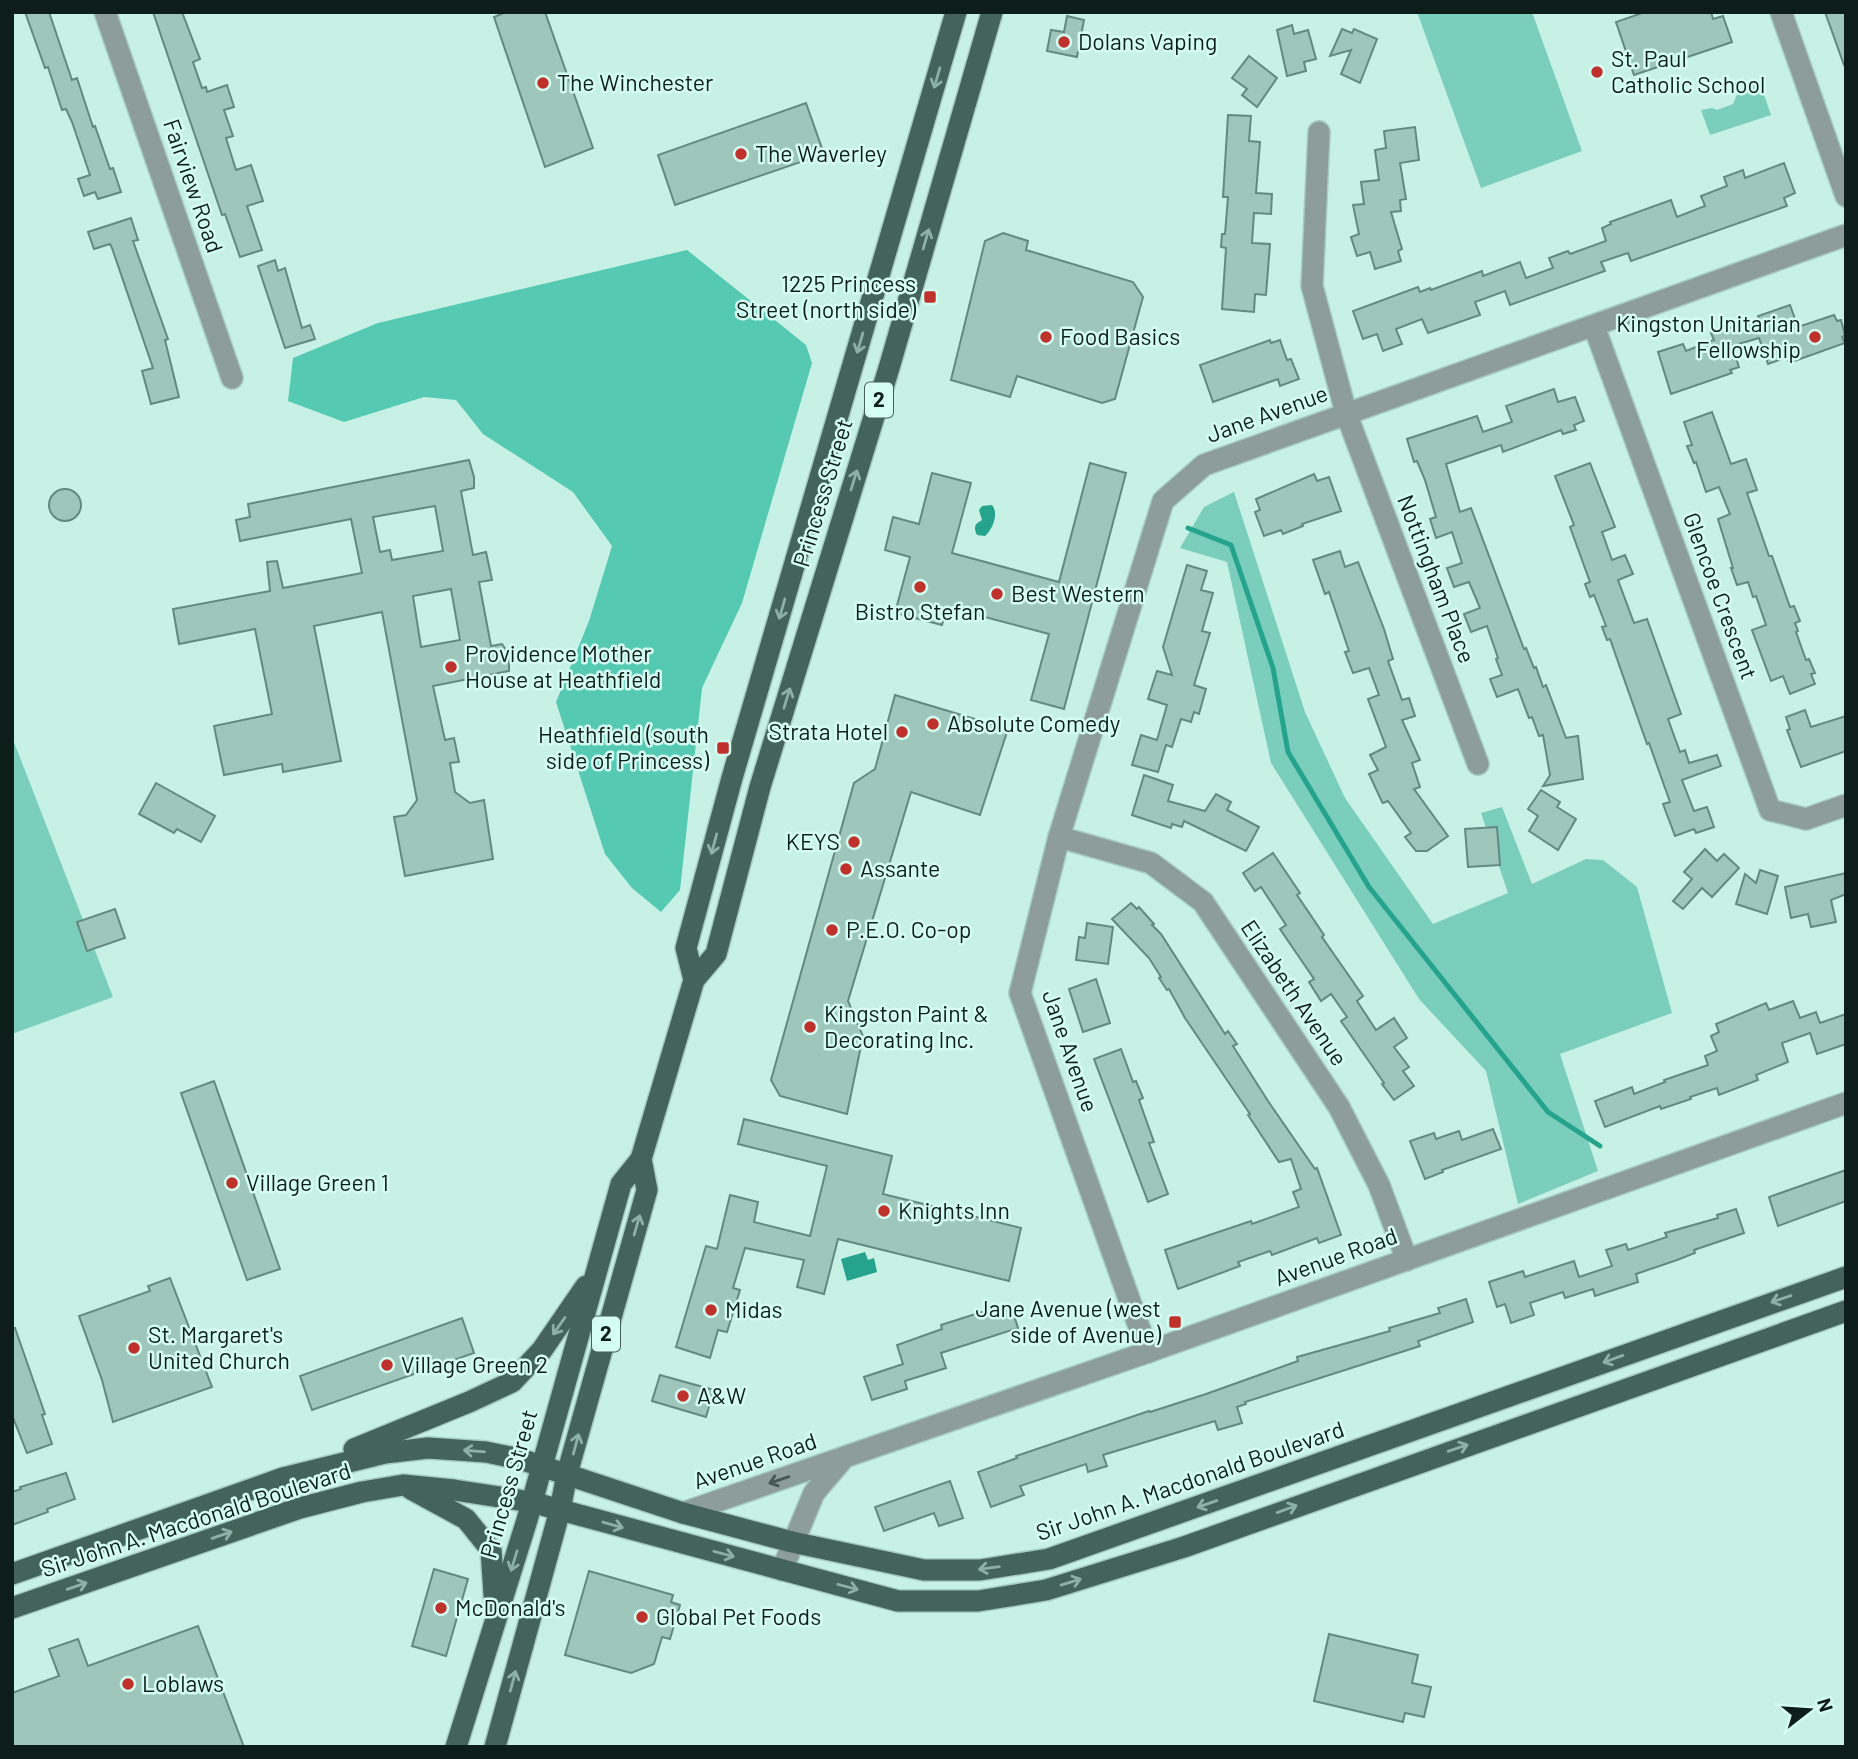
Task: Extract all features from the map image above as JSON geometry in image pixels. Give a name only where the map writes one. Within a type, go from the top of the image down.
[{"type":"main road","name":"Princess Street","points":[[694,980],[686,948],[732,778],[956,12]]},
{"type":"main road","name":"Princess Street","points":[[456,1747],[531,1502],[621,1184],[641,1159],[694,980],[716,954],[760,787],[889,368],[992,12]]},
{"type":"main road","points":[[732,778],[760,787]]},
{"type":"main road","name":"Princess Street","points":[[495,1747],[560,1510],[567,1474],[647,1191],[641,1159]]},
{"type":"main road","points":[[283,1478],[512,1382],[542,1350],[598,1270]]},
{"type":"main road","name":"Sir John A. Macdonald Boulevard","points":[[12,1574],[283,1478],[384,1453],[428,1448],[486,1452],[567,1474],[683,1513],[792,1542],[924,1570],[980,1570],[1049,1559],[1846,1277]]},
{"type":"main road","name":"Sir John A. Macdonald Boulevard","points":[[12,1608],[300,1508],[362,1492],[403,1485],[531,1502],[898,1601],[978,1601],[1046,1590],[1184,1547],[1846,1311]]},
{"type":"main road","points":[[403,1485],[466,1518],[491,1550],[496,1619]]},
{"type":"street","name":"Fairview Road","points":[[104,12],[232,378]]},
{"type":"street","points":[[1781,12],[1846,196]]},
{"type":"street","name":"Nottingham Place","points":[[1319,132],[1312,286],[1346,413],[1478,764]]},
{"type":"street","name":"Jane Avenue","points":[[1148,1352],[1020,993],[1059,837],[1163,500],[1204,465],[1846,235]]},
{"type":"street","name":"Glencoe Crescent","points":[[1594,326],[1770,810],[1806,819],[1846,805]]},
{"type":"street","name":"Elizabeth Avenue","points":[[1059,837],[1151,863],[1203,902],[1339,1107],[1379,1185],[1406,1259]]},
{"type":"street","name":"Avenue Road","points":[[683,1513],[1148,1352],[1846,1104]]},
{"type":"street","name":"Avenue Road","points":[[782,1570],[814,1493],[843,1458]]},
{"type":"shaded area","points":[[1417,12],[1532,12],[1582,151],[1481,188]]},
{"type":"shaded area","points":[[1760,83],[1771,115],[1710,135],[1701,110],[1717,110],[1733,104],[1739,90]]},
{"type":"shaded area","points":[[687,250],[806,345],[812,363],[742,603],[702,688],[680,890],[661,912],[632,888],[605,854],[556,702],[589,621],[612,546],[573,492],[483,434],[456,400],[424,397],[344,422],[288,401],[293,358],[378,323]]},
{"type":"shaded area","points":[[1234,492],[1305,712],[1345,798],[1433,924],[1508,893],[1481,813],[1502,807],[1532,884],[1586,859],[1603,860],[1637,887],[1672,1013],[1560,1054],[1598,1171],[1518,1204],[1486,1071],[1419,999],[1271,763],[1227,562],[1180,548],[1204,507]]},
{"type":"shaded area","points":[[992,505],[995,512],[993,525],[985,536],[977,535],[975,526],[982,520],[979,510],[982,506]]},
{"type":"shaded area","points":[[12,737],[113,997],[12,1034]]},
{"type":"shaded area","points":[[865,1252],[868,1260],[874,1258],[877,1272],[847,1281],[841,1259]]},
{"type":"building","points":[[25,12],[49,12],[72,80],[77,78],[93,127],[95,126],[121,192],[98,199],[95,192],[84,196],[78,179],[90,175],[72,122],[66,109],[62,110]]},
{"type":"building","points":[[153,12],[182,12],[200,59],[193,62],[202,88],[206,87],[207,92],[227,85],[234,107],[224,110],[233,136],[226,138],[236,170],[251,165],[263,201],[247,206],[262,250],[240,257],[225,214],[222,215]]},
{"type":"building","name":"The Winchester","points":[[506,12],[545,12],[593,148],[545,167],[494,17]]},
{"type":"building","points":[[1645,12],[1711,12],[1713,19],[1723,16],[1732,42],[1634,75],[1616,22]]},
{"type":"building","points":[[1825,12],[1846,12],[1846,65],[1844,65]]},
{"type":"building","name":"Dolans Vaping","points":[[1067,16],[1084,20],[1077,57],[1047,51],[1051,30],[1064,32]]},
{"type":"building","points":[[1292,25],[1294,34],[1308,30],[1316,59],[1304,62],[1306,71],[1287,76],[1277,30]]},
{"type":"building","points":[[1342,29],[1352,33],[1354,29],[1377,39],[1360,83],[1341,74],[1351,50],[1330,56]]},
{"type":"building","points":[[1249,56],[1277,78],[1257,107],[1242,95],[1247,89],[1232,78]]},
{"type":"building","name":"The Waverley","points":[[806,103],[824,154],[675,205],[658,155]]},
{"type":"building","points":[[1228,115],[1251,116],[1249,141],[1260,142],[1256,193],[1272,194],[1271,214],[1254,213],[1252,243],[1270,244],[1266,295],[1255,294],[1254,312],[1222,309],[1226,248],[1221,247],[1222,234],[1225,234],[1228,197],[1223,197]]},
{"type":"building","points":[[1415,127],[1419,160],[1400,163],[1406,199],[1400,200],[1401,211],[1391,212],[1402,249],[1398,251],[1401,261],[1375,269],[1370,252],[1357,256],[1351,237],[1359,234],[1353,205],[1364,204],[1361,182],[1379,180],[1375,150],[1386,148],[1384,131]]},
{"type":"building","points":[[1784,163],[1795,193],[1784,198],[1787,206],[1631,261],[1628,253],[1601,262],[1605,271],[1510,305],[1505,291],[1475,302],[1480,315],[1428,333],[1422,319],[1396,329],[1402,344],[1383,351],[1377,334],[1363,339],[1353,311],[1418,287],[1420,292],[1430,288],[1431,290],[1482,271],[1483,276],[1520,262],[1526,278],[1553,268],[1549,258],[1568,251],[1570,254],[1606,241],[1602,228],[1611,224],[1610,222],[1671,200],[1677,217],[1705,206],[1701,196],[1727,186],[1724,177],[1743,170],[1745,178]]},
{"type":"building","points":[[131,218],[138,240],[133,241],[168,339],[165,340],[179,397],[151,404],[142,371],[153,368],[112,248],[110,244],[94,249],[88,232]]},
{"type":"building","name":"Food Basics","points":[[1003,233],[1028,241],[1026,250],[1133,282],[1143,297],[1115,399],[1102,403],[1017,376],[1010,397],[951,380],[985,241]]},
{"type":"building","points":[[275,260],[278,271],[285,268],[302,328],[310,325],[315,339],[285,348],[258,266]]},
{"type":"building","points":[[1790,305],[1798,327],[1834,315],[1837,321],[1841,320],[1845,343],[1789,363],[1787,357],[1768,364],[1759,338],[1732,346],[1739,367],[1730,370],[1732,373],[1671,394],[1658,352],[1683,344],[1686,351],[1714,340],[1711,333],[1759,319],[1758,316]]},
{"type":"building","points":[[1270,340],[1271,343],[1280,340],[1287,360],[1291,359],[1299,379],[1280,386],[1278,379],[1213,402],[1200,365]]},
{"type":"building","points":[[1554,389],[1558,402],[1575,397],[1584,421],[1574,425],[1576,430],[1563,434],[1561,430],[1503,452],[1501,445],[1446,464],[1460,512],[1471,508],[1524,649],[1526,648],[1534,668],[1536,667],[1543,687],[1546,685],[1566,738],[1578,736],[1583,779],[1543,786],[1550,775],[1543,735],[1539,736],[1532,717],[1529,718],[1518,689],[1497,697],[1490,679],[1502,675],[1487,626],[1471,632],[1464,614],[1480,608],[1469,582],[1454,587],[1447,568],[1462,563],[1452,532],[1436,538],[1430,519],[1436,517],[1425,480],[1417,461],[1414,462],[1407,439],[1477,416],[1483,432],[1512,422],[1506,406]]},
{"type":"building","points":[[1712,412],[1731,464],[1746,459],[1757,490],[1747,493],[1790,607],[1794,606],[1800,621],[1795,623],[1796,632],[1806,660],[1809,659],[1815,673],[1811,674],[1815,684],[1790,694],[1783,676],[1771,681],[1752,630],[1766,625],[1748,582],[1737,585],[1731,568],[1718,519],[1730,514],[1719,487],[1706,492],[1696,462],[1694,463],[1687,446],[1692,445],[1684,422]]},
{"type":"building","name":"Providence Mother House at Heathfield","points":[[469,460],[474,488],[461,491],[473,555],[486,552],[492,580],[479,582],[491,646],[502,644],[509,654],[509,671],[433,686],[445,740],[454,738],[459,762],[450,763],[455,792],[470,803],[484,800],[493,859],[405,876],[394,817],[406,815],[417,800],[382,612],[314,626],[341,761],[283,772],[282,764],[224,775],[214,726],[272,714],[255,629],[179,644],[173,609],[270,591],[267,562],[277,561],[283,588],[362,573],[351,519],[240,541],[236,520],[250,517],[248,504]],"holes":[[[435,506],[443,551],[392,560],[390,550],[380,552],[373,517]],[[451,589],[460,640],[421,647],[413,596]]]},
{"type":"building","name":"Best Western","points":[[1090,463],[1126,473],[1064,709],[1031,700],[1049,634],[947,607],[942,625],[895,613],[910,557],[885,550],[893,517],[919,524],[932,473],[971,483],[952,553],[1059,582]]},
{"type":"building","points":[[1590,463],[1615,527],[1602,532],[1612,560],[1625,555],[1633,574],[1618,580],[1634,623],[1647,619],[1681,714],[1668,719],[1680,752],[1685,750],[1689,763],[1717,755],[1721,766],[1682,780],[1694,811],[1707,807],[1714,827],[1696,833],[1694,829],[1675,836],[1663,804],[1670,802],[1649,743],[1647,744],[1610,639],[1607,640],[1602,627],[1606,626],[1594,595],[1590,597],[1585,584],[1590,582],[1570,527],[1574,525],[1555,476]]},
{"type":"building","points":[[1314,474],[1317,481],[1329,477],[1341,511],[1302,524],[1303,526],[1283,534],[1281,530],[1264,536],[1255,512],[1260,510],[1256,499]]},
{"type":"building","points":[[65,489],[76,494],[81,505],[76,516],[65,521],[54,516],[49,505],[54,494]]},
{"type":"building","points":[[1340,551],[1345,567],[1358,562],[1384,629],[1393,659],[1388,661],[1402,700],[1409,698],[1415,716],[1402,720],[1420,760],[1412,763],[1420,787],[1414,789],[1448,836],[1427,851],[1416,851],[1405,837],[1411,833],[1388,801],[1382,802],[1369,774],[1378,770],[1370,755],[1386,747],[1368,699],[1379,695],[1369,668],[1353,673],[1345,652],[1349,651],[1329,592],[1325,594],[1313,560]]},
{"type":"building","points":[[1187,565],[1207,571],[1201,590],[1213,593],[1202,631],[1210,633],[1194,685],[1206,689],[1199,714],[1194,712],[1191,722],[1181,719],[1172,747],[1166,745],[1158,772],[1132,765],[1141,735],[1157,740],[1167,705],[1148,699],[1157,671],[1172,675],[1163,647]]},
{"type":"building","points":[[895,695],[1008,729],[980,815],[911,792],[848,1001],[863,1036],[847,1114],[780,1096],[771,1080],[854,783],[875,769]]},
{"type":"building","points":[[1805,710],[1811,727],[1846,716],[1846,751],[1801,767],[1787,730],[1790,729],[1786,717]]},
{"type":"building","points":[[1144,775],[1173,785],[1168,801],[1205,811],[1216,794],[1231,802],[1227,810],[1259,827],[1246,851],[1184,821],[1182,827],[1172,824],[1171,828],[1132,815]]},
{"type":"building","points":[[156,783],[215,816],[201,842],[177,829],[174,833],[139,814]]},
{"type":"building","points":[[1541,790],[1560,802],[1557,807],[1576,819],[1558,850],[1529,831],[1538,816],[1528,809]]},
{"type":"building","points":[[1497,827],[1500,865],[1468,867],[1465,829]]},
{"type":"building","points":[[1705,849],[1717,861],[1724,854],[1739,868],[1712,897],[1702,888],[1683,909],[1673,901],[1692,879],[1684,872]]},
{"type":"building","points":[[1273,853],[1300,893],[1297,895],[1324,935],[1322,937],[1363,996],[1357,1001],[1376,1030],[1394,1018],[1407,1038],[1394,1047],[1409,1067],[1403,1071],[1414,1086],[1394,1100],[1341,1021],[1347,1017],[1331,994],[1321,1001],[1309,982],[1314,979],[1280,929],[1286,925],[1261,887],[1255,891],[1243,873]]},
{"type":"building","points":[[1760,870],[1778,876],[1767,914],[1736,904],[1745,874],[1756,883]]},
{"type":"building","points":[[1846,873],[1846,894],[1831,900],[1836,922],[1811,927],[1808,914],[1791,918],[1785,887]]},
{"type":"building","points":[[1131,903],[1137,909],[1139,907],[1154,924],[1152,925],[1161,934],[1225,1034],[1228,1031],[1237,1044],[1233,1046],[1268,1101],[1315,1169],[1317,1168],[1341,1235],[1319,1243],[1317,1238],[1272,1255],[1270,1251],[1238,1262],[1240,1266],[1178,1289],[1165,1250],[1299,1207],[1293,1192],[1301,1189],[1291,1159],[1279,1162],[1169,989],[1167,990],[1159,978],[1161,977],[1149,958],[1112,919]]},
{"type":"building","points":[[115,909],[125,938],[87,951],[77,922]]},
{"type":"building","points":[[1087,923],[1113,927],[1108,964],[1076,960],[1079,937],[1085,938]]},
{"type":"building","points":[[1096,979],[1110,1023],[1083,1032],[1069,989]]},
{"type":"building","points":[[1793,1001],[1800,1018],[1816,1012],[1820,1023],[1846,1014],[1846,1044],[1817,1054],[1810,1033],[1782,1043],[1788,1062],[1756,1075],[1758,1080],[1719,1095],[1717,1088],[1605,1127],[1595,1101],[1632,1087],[1634,1094],[1708,1065],[1705,1056],[1717,1051],[1711,1036],[1719,1032],[1716,1024],[1766,1003],[1769,1010]]},
{"type":"building","points":[[1121,1049],[1133,1082],[1136,1081],[1143,1098],[1139,1100],[1154,1142],[1149,1143],[1168,1194],[1148,1202],[1094,1059]]},
{"type":"building","name":"Village Green 1","points":[[214,1081],[280,1269],[247,1280],[181,1093]]},
{"type":"building","name":"Knights Inn","points":[[744,1119],[892,1156],[883,1194],[1021,1228],[1009,1281],[838,1239],[824,1294],[797,1287],[804,1260],[745,1248],[733,1288],[740,1290],[727,1332],[718,1330],[710,1358],[676,1347],[706,1246],[717,1249],[730,1195],[758,1202],[754,1222],[810,1236],[827,1166],[738,1144]]},
{"type":"building","points":[[1493,1129],[1501,1149],[1442,1170],[1443,1172],[1425,1179],[1410,1141],[1434,1133],[1436,1139],[1459,1131],[1462,1140]]},
{"type":"building","points":[[1846,1170],[1846,1201],[1778,1226],[1769,1197]]},
{"type":"building","points":[[1736,1209],[1744,1233],[1636,1274],[1638,1282],[1595,1296],[1593,1289],[1565,1298],[1563,1292],[1530,1303],[1534,1315],[1511,1323],[1505,1304],[1497,1307],[1489,1282],[1523,1271],[1525,1277],[1574,1261],[1579,1277],[1612,1266],[1606,1250],[1626,1244],[1628,1250],[1667,1237],[1665,1233],[1718,1218],[1717,1215]]},
{"type":"building","name":"St. Margaret's United Church","points":[[170,1278],[212,1387],[113,1422],[102,1380],[79,1316],[150,1291],[148,1286]]},
{"type":"building","points":[[1466,1299],[1473,1322],[1418,1341],[1420,1346],[1245,1402],[1246,1404],[1237,1407],[1242,1423],[1218,1430],[1215,1421],[1103,1455],[1107,1466],[1088,1472],[1086,1464],[1020,1486],[1024,1495],[991,1507],[978,1472],[1017,1458],[1016,1456],[1298,1361],[1297,1357],[1390,1331],[1389,1328],[1440,1313],[1438,1308]]},
{"type":"building","points":[[1012,1309],[1018,1328],[941,1353],[946,1368],[905,1381],[907,1389],[872,1400],[864,1377],[903,1364],[897,1345],[942,1329],[941,1325],[988,1310],[990,1316]]},
{"type":"building","name":"Village Green 2","points":[[462,1318],[474,1353],[312,1410],[300,1376]]},
{"type":"building","points":[[12,1328],[15,1328],[45,1414],[42,1415],[52,1444],[27,1453],[12,1415]]},
{"type":"building","name":"A&W","points":[[660,1375],[714,1390],[706,1417],[652,1401]]},
{"type":"building","points":[[66,1473],[75,1499],[12,1525],[12,1492]]},
{"type":"building","points":[[950,1481],[963,1518],[939,1526],[934,1513],[884,1531],[875,1507]]},
{"type":"building","name":"McDonald's","points":[[434,1569],[468,1579],[446,1656],[412,1646]]},
{"type":"building","points":[[589,1571],[673,1595],[671,1602],[680,1605],[670,1639],[662,1637],[654,1664],[631,1673],[565,1655]]},
{"type":"building","name":"Loblaws","points":[[198,1626],[244,1747],[12,1747],[12,1693],[59,1676],[49,1649],[78,1639],[88,1666]]},
{"type":"building","points":[[1329,1634],[1418,1655],[1412,1683],[1431,1687],[1424,1717],[1405,1713],[1403,1722],[1314,1701]]},
{"type":"waterway","points":[[1188,528],[1231,545],[1273,668],[1288,752],[1369,887],[1548,1112],[1600,1146]]},
{"type":"place","name":"Dolans Vaping","points":[[1064,42]]},
{"type":"place","name":"St. Paul Catholic School","points":[[1597,72]]},
{"type":"place","name":"The Winchester","points":[[543,83]]},
{"type":"place","name":"The Waverley","points":[[741,154]]},
{"type":"place","name":"1225 Princess Street (north side)","points":[[930,297]]},
{"type":"place","name":"Food Basics","points":[[1046,337]]},
{"type":"place","name":"Kingston Unitarian Fellowship","points":[[1815,337]]},
{"type":"place","name":"Bistro Stefan","points":[[920,587]]},
{"type":"place","name":"Best Western","points":[[997,594]]},
{"type":"place","name":"Providence Mother House at Heathfield","points":[[451,667]]},
{"type":"place","name":"Absolute Comedy","points":[[933,724]]},
{"type":"place","name":"Strata Hotel","points":[[902,732]]},
{"type":"place","name":"Heathfield (south side of Princess)","points":[[723,748]]},
{"type":"place","name":"KEYS","points":[[854,842]]},
{"type":"place","name":"Assante","points":[[846,869]]},
{"type":"place","name":"P.E.O. Co-op","points":[[832,930]]},
{"type":"place","name":"Kingston Paint & Decorating Inc.","points":[[810,1027]]},
{"type":"place","name":"Village Green 1","points":[[232,1183]]},
{"type":"place","name":"Knights Inn","points":[[884,1211]]},
{"type":"place","name":"Midas","points":[[711,1310]]},
{"type":"place","name":"Jane Avenue (west side of Avenue)","points":[[1175,1322]]},
{"type":"place","name":"St. Margaret's United Church","points":[[134,1348]]},
{"type":"place","name":"Village Green 2","points":[[387,1365]]},
{"type":"place","name":"A&W","points":[[683,1396]]},
{"type":"place","name":"McDonald's","points":[[441,1608]]},
{"type":"place","name":"Global Pet Foods","points":[[642,1617]]},
{"type":"place","name":"Loblaws","points":[[128,1684]]}]
